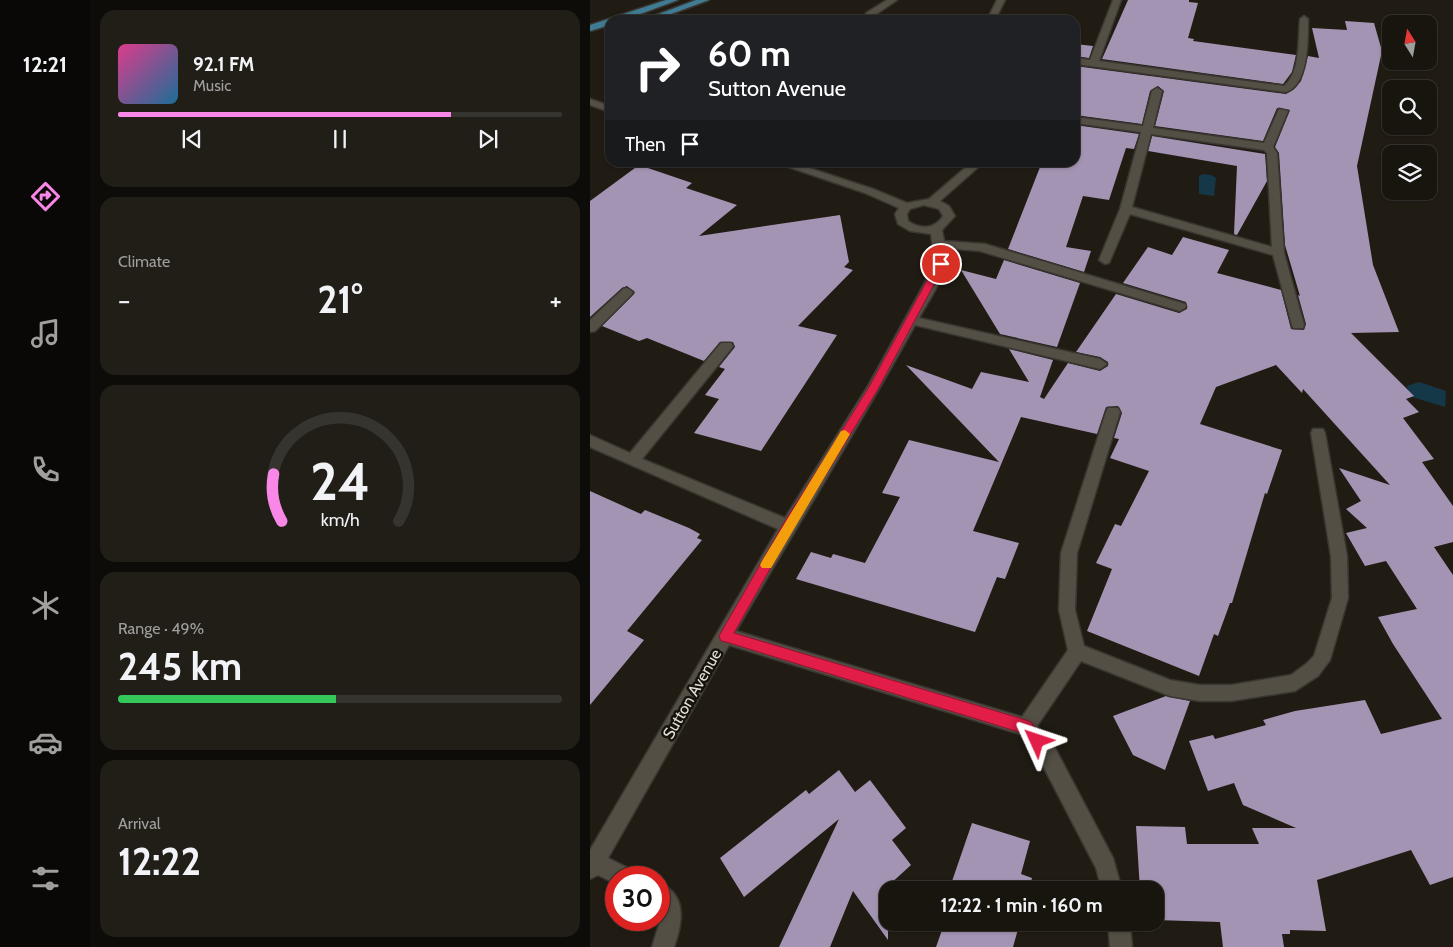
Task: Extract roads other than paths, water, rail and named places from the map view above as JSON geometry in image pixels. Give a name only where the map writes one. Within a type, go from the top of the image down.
[{"type":"main road","points":[[629,15],[674,0]]},
{"type":"main road","points":[[662,15],[705,0]]},
{"type":"main road","points":[[590,28],[605,24]]},
{"type":"street","points":[[869,15],[893,0]]},
{"type":"street","points":[[994,15],[1001,0]]},
{"type":"street","points":[[1094,63],[1117,0]]},
{"type":"street","points":[[1080,62],[1286,89],[1293,84],[1302,54],[1304,19]]},
{"type":"street","points":[[1105,260],[1126,210],[1145,129],[1157,91]]},
{"type":"street","points":[[590,102],[605,107]]},
{"type":"street","points":[[1268,147],[1283,111]]},
{"type":"street","points":[[1080,121],[1268,147],[1272,153],[1278,253],[1298,325]]},
{"type":"street","points":[[795,167],[869,191],[906,207]]},
{"type":"street","points":[[932,202],[973,167]]},
{"type":"street","points":[[937,237],[949,216],[947,210],[932,202],[923,202],[906,207],[901,214],[902,222],[909,228],[937,237],[981,247],[1180,307]]},
{"type":"street","points":[[1126,210],[1278,253]]},
{"type":"street","name":"Sutton Avenue","points":[[592,866],[788,526],[873,388],[911,320],[941,264],[937,237]]},
{"type":"street","points":[[590,328],[627,292]]},
{"type":"street","points":[[911,320],[1100,364]]},
{"type":"street","points":[[632,461],[726,346]]},
{"type":"street","points":[[1026,727],[1076,651],[1067,610],[1069,553],[1113,412]]},
{"type":"street","points":[[1076,651],[1170,688],[1200,693],[1231,693],[1295,682],[1312,670],[1321,660],[1340,598],[1339,556],[1318,433]]},
{"type":"street","points":[[590,441],[632,461],[788,526]]},
{"type":"street","points":[[726,636],[1026,727],[1052,764],[1106,865],[1110,881]]},
{"type":"street","points":[[592,866],[605,870]]},
{"type":"street","points":[[670,913],[672,923],[670,928]]},
{"type":"street","points":[[663,947],[669,931]]},
{"type":"street","points":[[1120,931],[1121,947]]},
{"type":"water","points":[[1203,174],[1216,178],[1214,196],[1199,194],[1199,176]]},
{"type":"water","points":[[1419,382],[1446,391],[1445,407],[1409,396],[1407,386]]}]
